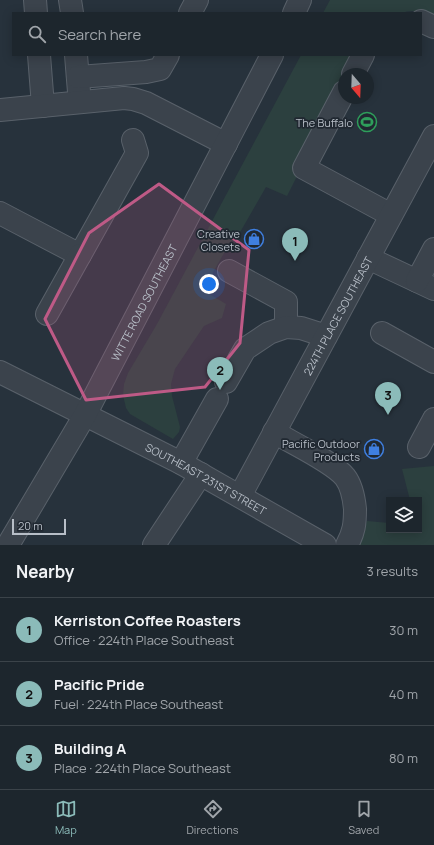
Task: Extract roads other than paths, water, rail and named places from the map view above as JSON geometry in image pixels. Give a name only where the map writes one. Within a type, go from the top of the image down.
[{"type":"street","points":[[35,0],[36,12]]},
{"type":"street","points":[[70,0],[72,12]]},
{"type":"street","points":[[191,12],[197,0]]},
{"type":"street","points":[[294,12],[300,0]]},
{"type":"street","points":[[422,21],[434,27]]},
{"type":"street","points":[[39,56],[43,106]]},
{"type":"street","points":[[76,56],[80,102]]},
{"type":"street","points":[[78,77],[146,72],[160,69],[167,56]]},
{"type":"street","name":"WITTE ROAD SOUTHEAST","points":[[8,545],[85,415],[271,56]]},
{"type":"street","points":[[356,68],[362,56]]},
{"type":"street","points":[[0,110],[133,98],[146,103],[226,144]]},
{"type":"street","points":[[338,103],[304,168],[391,215]]},
{"type":"street","name":"224TH PLACE SOUTHEAST","points":[[240,496],[434,136]]},
{"type":"street","points":[[47,314],[137,153],[133,140]]},
{"type":"street","points":[[0,213],[80,255]]},
{"type":"street","points":[[368,258],[425,285],[434,249]]},
{"type":"street","points":[[229,271],[286,302],[286,327]]},
{"type":"street","points":[[181,463],[245,348],[269,333],[286,327],[301,328],[326,336]]},
{"type":"street","points":[[382,333],[434,362]]},
{"type":"street","name":"SOUTHEAST 231ST STREET","points":[[0,372],[201,474],[240,496],[303,540],[325,545]]},
{"type":"street","points":[[419,447],[434,419]]},
{"type":"street","points":[[274,432],[334,467],[345,477],[350,487],[354,503],[355,518],[354,532],[347,545]]},
{"type":"street","points":[[154,545],[201,474]]},
{"type":"place","name":"The Buffalo","points":[[367,122]]},
{"type":"place","name":"Creative Closets","points":[[254,239]]},
{"type":"place","name":"Kerriston Coffee Roasters","points":[[295,261]]},
{"type":"place","name":"Pacific Pride","points":[[220,390]]},
{"type":"place","name":"Building A","points":[[388,415]]},
{"type":"place","name":"Pacific Outdoor Products","points":[[374,449]]}]
